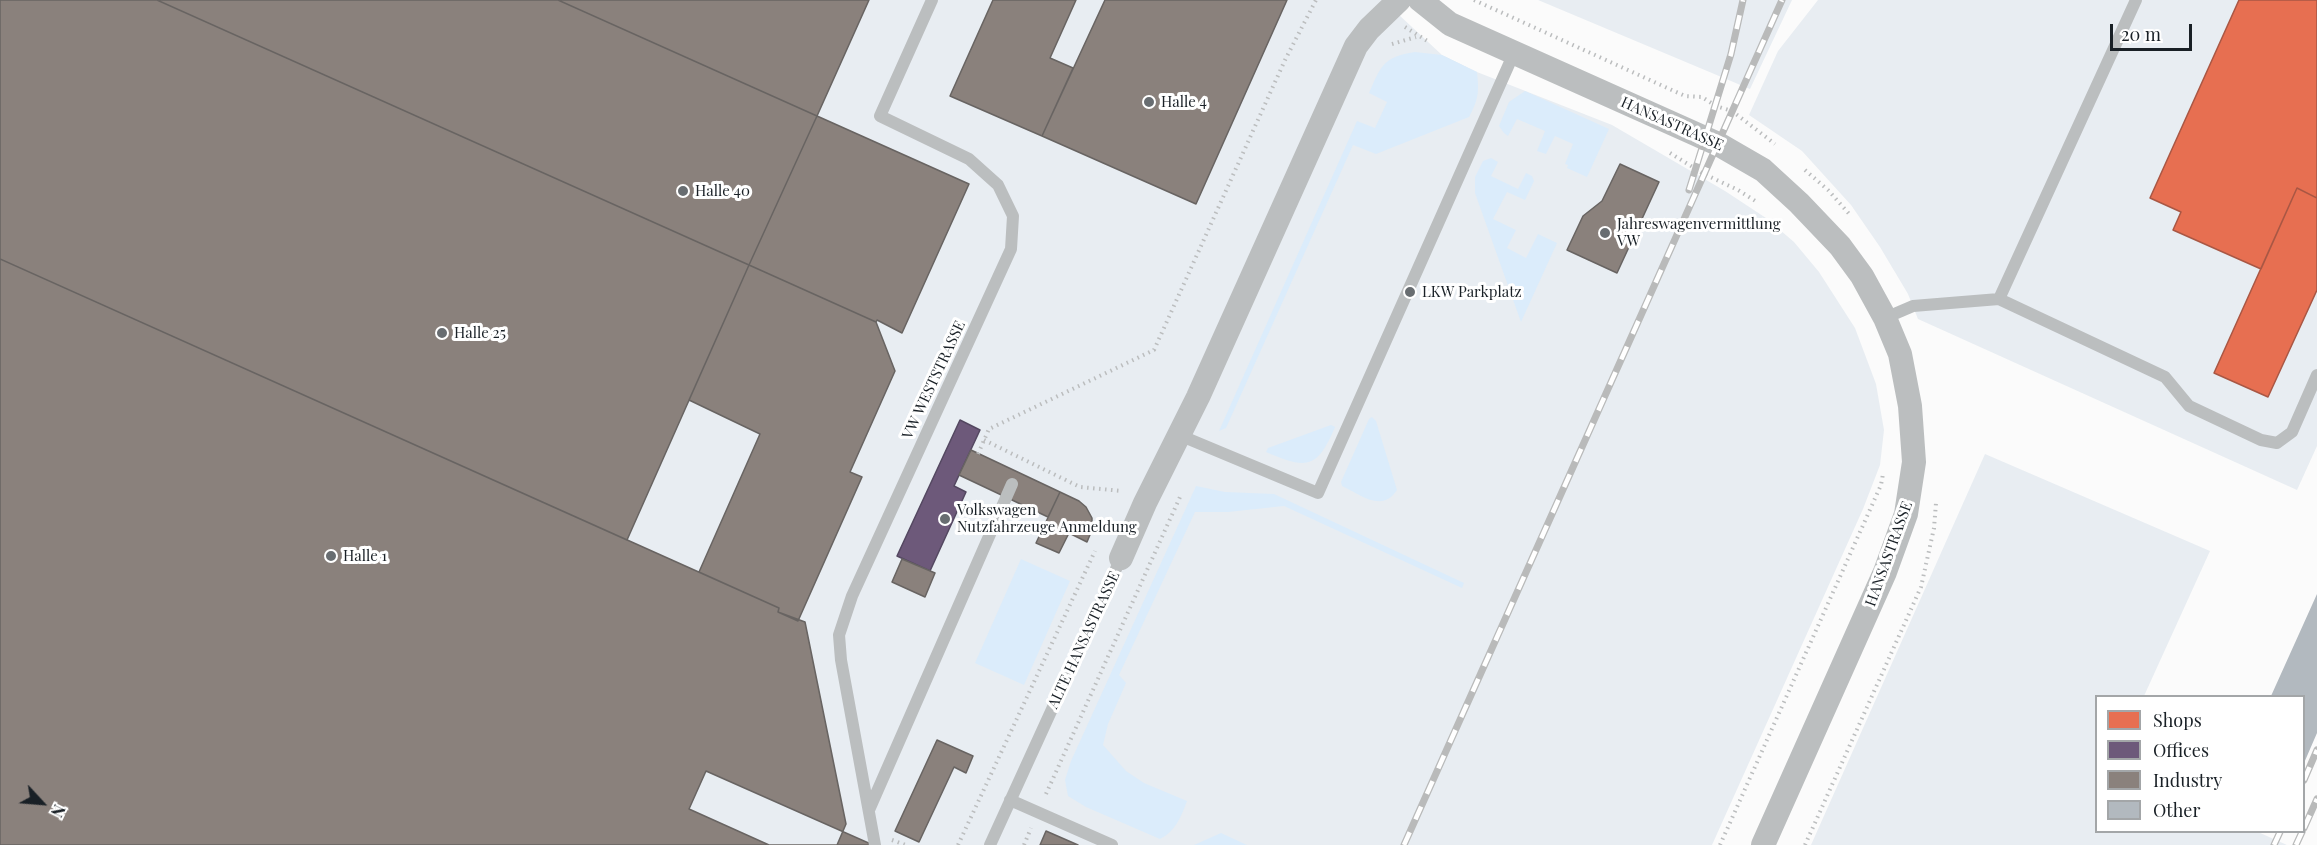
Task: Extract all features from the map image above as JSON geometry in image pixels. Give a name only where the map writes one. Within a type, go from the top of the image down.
[{"type":"street","name":"ALTE HANSASTRASSE","points":[[1121,558],[1356,46],[1369,29],[1399,0]]},
{"type":"street","name":"HANSASTRASSE","points":[[1420,0],[1450,24],[1718,144],[1763,170],[1799,203],[1840,246],[1862,276],[1885,318],[1900,354],[1910,406],[1914,462],[1908,503],[1885,572],[1763,845]]},
{"type":"lane","name":"VW WESTSTRASSE","points":[[875,845],[841,660],[839,635],[845,611],[1011,249],[1012,238],[1013,216],[998,185],[969,159],[880,116],[932,0]]},
{"type":"lane","points":[[1999,299],[2136,0]]},
{"type":"lane","points":[[1179,435],[1318,493],[1514,53]]},
{"type":"lane","points":[[1885,318],[1913,306],[1999,299],[2165,376],[2189,405],[2261,440],[2277,442],[2292,432],[2317,375]]},
{"type":"lane","points":[[869,812],[1012,484]]},
{"type":"lane","name":"ALTE HANSASTRASSE","points":[[990,845],[1121,558]]},
{"type":"lane","points":[[1010,800],[1112,845]]},
{"type":"path","points":[[978,454],[989,429],[1154,350],[1285,60],[1316,0]]},
{"type":"path","points":[[1474,0],[1685,96],[1702,97],[1747,121],[1779,148]]},
{"type":"path","points":[[1417,37],[1430,42]]},
{"type":"path","points":[[1666,151],[1761,205]]},
{"type":"path","points":[[1803,169],[1828,190],[1856,223]]},
{"type":"path","points":[[984,440],[1080,487],[1123,491],[1183,490],[1038,813]]},
{"type":"path","points":[[1720,845],[1881,485],[1885,468]]},
{"type":"path","points":[[1118,502],[1123,491]]},
{"type":"path","points":[[1805,845],[1921,587],[1934,528],[1937,498]]},
{"type":"path","points":[[958,845],[1098,545]]},
{"type":"shaded area","points":[[0,0],[1383,0],[1442,55],[1477,72],[1612,125],[1725,191],[1766,218],[1794,242],[1819,272],[1855,328],[1876,384],[1884,430],[1880,465],[1863,509],[1712,845],[0,845]]},
{"type":"shaded area","points":[[1538,0],[1792,0],[1750,89]]},
{"type":"shaded area","points":[[1818,0],[2317,0],[2317,446],[2297,490],[1918,319],[1908,294],[1851,205],[1802,151],[1749,115],[1778,51]]},
{"type":"shaded area","points":[[1415,52],[1442,55],[1477,72],[1477,95],[1469,117],[1376,154],[1353,145],[1226,428],[1219,431],[1357,121],[1375,128],[1387,102],[1369,93],[1380,69],[1396,57]]},
{"type":"shaded area","points":[[1525,91],[1609,129],[1587,177],[1567,168],[1568,165],[1565,164],[1573,144],[1555,136],[1546,154],[1537,151],[1545,131],[1517,119],[1508,136],[1504,133],[1499,126],[1509,102]]},
{"type":"shaded area","points":[[1491,158],[1498,162],[1491,176],[1518,189],[1526,173],[1532,176],[1534,181],[1525,200],[1507,192],[1493,219],[1516,230],[1507,248],[1526,258],[1538,234],[1557,243],[1521,322],[1475,193],[1475,177],[1483,161]]},
{"type":"shaded area","points":[[1372,417],[1376,421],[1397,490],[1391,497],[1378,501],[1356,494],[1342,486],[1341,482],[1369,419]]},
{"type":"shaded area","points":[[1331,425],[1335,427],[1329,441],[1316,458],[1309,462],[1291,461],[1266,452],[1268,448]]},
{"type":"shaded area","points":[[1985,454],[2210,551],[2144,695],[2095,695],[2095,833],[2260,833],[2287,845],[1811,845]]},
{"type":"shaded area","points":[[1196,486],[1225,492],[1274,494],[1464,583],[1462,588],[1284,506],[1228,512],[1195,512],[1119,675],[1126,683],[1108,724],[1103,745],[1126,771],[1144,783],[1187,801],[1174,828],[1160,839],[1086,807],[1068,796],[1065,780],[1071,761]]},
{"type":"shaded area","points":[[1021,559],[1070,581],[1024,685],[975,663]]},
{"type":"shaded area","points":[[1221,833],[1247,845],[1194,845]]},
{"type":"building: Shops","points":[[2239,0],[2317,0],[2317,198],[2297,188],[2261,269],[2173,230],[2181,212],[2150,198]]},
{"type":"building: Shops","points":[[2297,188],[2317,198],[2317,290],[2268,397],[2214,373]]},
{"type":"building: Offices","points":[[960,420],[980,430],[954,486],[966,492],[930,571],[897,556]]},
{"type":"building: Industry","name":"Halle 25","points":[[0,0],[157,0],[749,265],[627,540],[0,259]]},
{"type":"building: Industry","name":"Halle 40","points":[[157,0],[558,0],[817,116],[749,265]]},
{"type":"building: Industry","points":[[558,0],[869,0],[817,116]]},
{"type":"building: Industry","points":[[993,0],[1076,0],[1050,58],[1073,68],[1042,136],[950,96]]},
{"type":"building: Industry","name":"Halle 4","points":[[1105,0],[1287,0],[1196,204],[1042,136]]},
{"type":"building: Industry","points":[[817,116],[969,184],[902,333],[749,265]]},
{"type":"building: Industry","name":"Jahreswagenvermittlung VW","points":[[1620,164],[1659,182],[1617,273],[1567,250],[1583,216],[1602,201]]},
{"type":"building: Industry","name":"Halle 1","points":[[0,259],[779,608],[778,612],[805,622],[846,824],[837,845],[0,845]]},
{"type":"building: Industry","points":[[749,265],[876,322],[895,371],[850,472],[862,477],[798,621],[778,612],[779,608],[699,572],[760,434],[689,400]]},
{"type":"building: Industry","points":[[971,450],[1060,492],[1048,517],[959,475]]},
{"type":"building: Industry","points":[[1060,492],[1086,507],[1092,518],[1092,530],[1087,542],[1069,533],[1059,553],[1036,543]]},
{"type":"building: Industry","points":[[902,559],[935,573],[925,597],[892,582]]},
{"type":"building: Industry","points":[[937,740],[973,756],[966,773],[954,767],[919,842],[895,831]]},
{"type":"building: Industry","points":[[706,771],[873,845],[769,845],[689,809]]},
{"type":"building: Industry","points":[[1046,831],[1078,845],[1040,845]]},
{"type":"building: Other","points":[[2317,594],[2317,733],[2305,761],[2305,695],[2271,695]]},
{"type":"railway","points":[[1689,190],[1731,54],[1743,0]]},
{"type":"railway","points":[[1404,845],[1782,0]]},
{"type":"railway","points":[[2305,778],[2317,750]]},
{"type":"railway","points":[[2305,826],[2317,799]]},
{"type":"railway","points":[[2274,845],[2280,833]]},
{"type":"railway","points":[[2296,845],[2302,833]]},
{"type":"place","name":"Halle 4","points":[[1149,102]]},
{"type":"place","name":"Halle 40","points":[[683,191]]},
{"type":"place","name":"Jahreswagenvermittlung VW","points":[[1605,233]]},
{"type":"place","name":"LKW Parkplatz","points":[[1410,292]]},
{"type":"place","name":"Halle 25","points":[[442,333]]},
{"type":"place","name":"Volkswagen Nutzfahrzeuge Anmeldung","points":[[945,519]]},
{"type":"place","name":"Halle 1","points":[[331,556]]}]
